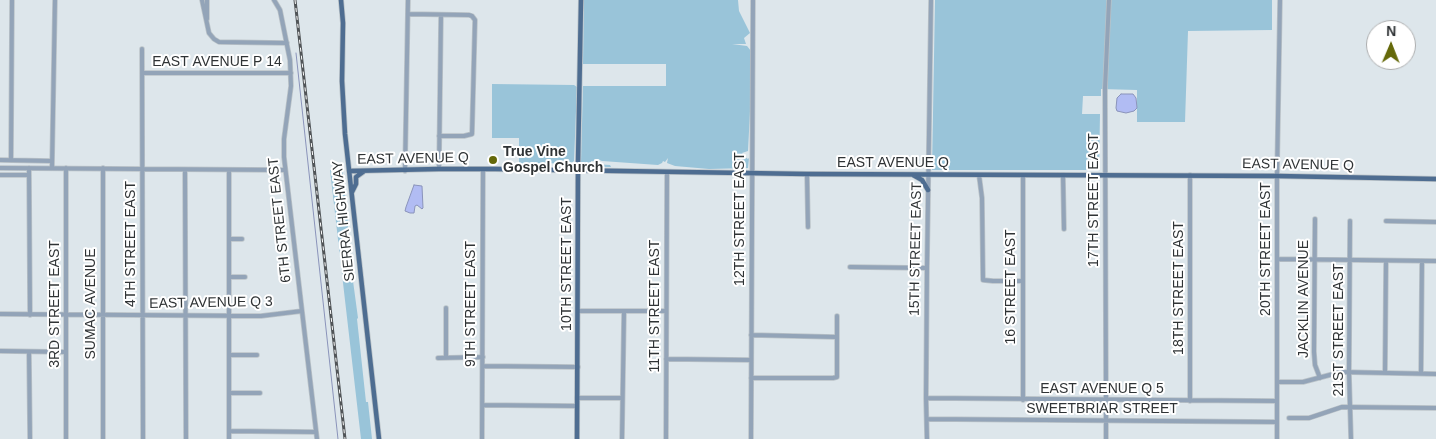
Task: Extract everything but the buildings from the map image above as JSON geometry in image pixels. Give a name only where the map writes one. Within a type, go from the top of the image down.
[{"type":"main road","name":"SIERRA HIGHWAY","points":[[341,0],[343,16],[343,112],[379,439]]},
{"type":"main road","name":"10TH STREET EAST","points":[[577,439],[580,0]]},
{"type":"main road","name":"EAST AVENUE Q","points":[[349,172],[483,169],[806,174],[1106,174],[1436,179]]},
{"type":"main road","points":[[352,193],[356,184],[356,177],[359,173],[367,171]]},
{"type":"main road","points":[[912,174],[922,180],[928,190]]},
{"type":"street","points":[[11,160],[12,0]]},
{"type":"street","points":[[52,168],[55,0]]},
{"type":"street","points":[[202,0],[211,36],[219,42],[287,43]]},
{"type":"street","points":[[207,0],[207,19]]},
{"type":"street","name":"6TH STREET EAST","points":[[274,0],[280,10],[291,73],[284,139],[285,170],[317,439]]},
{"type":"street","points":[[405,171],[408,0]]},
{"type":"street","name":"12TH STREET EAST","points":[[751,439],[753,0]]},
{"type":"street","name":"15TH STREET EAST","points":[[927,439],[927,268],[931,0]]},
{"type":"street","name":"17TH STREET EAST","points":[[1106,439],[1105,88],[1109,0]]},
{"type":"street","name":"20TH STREET EAST","points":[[1277,439],[1277,176],[1280,0]]},
{"type":"street","points":[[408,14],[469,15],[474,20],[473,131],[469,136],[440,136]]},
{"type":"street","points":[[439,169],[441,15]]},
{"type":"street","name":"4TH STREET EAST","points":[[142,49],[143,439]]},
{"type":"street","name":"EAST AVENUE P 14","points":[[142,73],[291,73]]},
{"type":"street","points":[[0,160],[52,161]]},
{"type":"street","points":[[0,168],[285,170]]},
{"type":"street","points":[[29,168],[30,315]]},
{"type":"street","name":"3RD STREET EAST","points":[[66,168],[66,439]]},
{"type":"street","name":"SUMAC AVENUE","points":[[103,168],[103,439]]},
{"type":"street","name":"9TH STREET EAST","points":[[482,439],[483,169]]},
{"type":"street","points":[[185,170],[186,439]]},
{"type":"street","points":[[228,170],[229,439]]},
{"type":"street","name":"11TH STREET EAST","points":[[666,439],[667,172]]},
{"type":"street","points":[[0,174],[29,175]]},
{"type":"street","points":[[806,174],[808,228]]},
{"type":"street","points":[[979,175],[982,198],[983,280],[1023,281]]},
{"type":"street","name":"16 STREET EAST","points":[[1022,400],[1023,175]]},
{"type":"street","points":[[1063,175],[1064,229]]},
{"type":"street","name":"18TH STREET EAST","points":[[1190,175],[1190,401]]},
{"type":"street","name":"JACKLIN AVENUE","points":[[1316,220],[1315,365],[1320,378]]},
{"type":"street","name":"21ST STREET EAST","points":[[1350,221],[1348,372],[1351,439]]},
{"type":"street","points":[[1386,221],[1436,222]]},
{"type":"street","points":[[229,239],[242,240]]},
{"type":"street","points":[[1277,259],[1436,262]]},
{"type":"street","points":[[1385,373],[1386,261]]},
{"type":"street","points":[[1420,373],[1422,261]]},
{"type":"street","points":[[850,267],[927,268]]},
{"type":"street","points":[[229,277],[246,277]]},
{"type":"street","points":[[446,308],[446,357]]},
{"type":"street","name":"EAST AVENUE Q 3","points":[[0,314],[261,316],[302,311]]},
{"type":"street","points":[[578,311],[666,311]]},
{"type":"street","points":[[622,439],[624,312]]},
{"type":"street","points":[[751,378],[837,377],[837,316]]},
{"type":"street","points":[[751,335],[836,337]]},
{"type":"street","points":[[0,351],[66,352]]},
{"type":"street","points":[[29,352],[30,439]]},
{"type":"street","points":[[229,355],[257,355]]},
{"type":"street","points":[[438,358],[482,357]]},
{"type":"street","points":[[666,359],[751,360]]},
{"type":"street","points":[[483,366],[578,367]]},
{"type":"street","points":[[1277,382],[1303,382],[1334,373],[1348,372],[1436,374]]},
{"type":"street","points":[[229,393],[260,393]]},
{"type":"street","points":[[577,398],[622,398]]},
{"type":"street","name":"EAST AVENUE Q 5","points":[[926,398],[1106,402],[1277,402]]},
{"type":"street","points":[[483,405],[577,406]]},
{"type":"street","points":[[1289,418],[1309,418],[1342,407],[1436,408]]},
{"type":"street","name":"SWEETBRIAR STREET","points":[[927,419],[1277,422]]},
{"type":"street","points":[[229,432],[316,432]]},
{"type":"street","points":[[262,432],[263,439]]},
{"type":"shaded area","points":[[584,0],[738,0],[739,11],[750,33],[744,38],[746,44],[732,44],[747,46],[751,51],[748,151],[742,153],[745,157],[749,158],[748,168],[709,169],[675,166],[667,163],[668,158],[665,162],[663,161],[658,165],[602,161],[597,159],[596,161],[591,161],[593,164],[610,165],[611,167],[608,167],[586,166],[581,162],[583,86],[666,86],[666,64],[583,64]]},
{"type":"shaded area","points":[[935,0],[1272,0],[1272,30],[1188,31],[1185,122],[1137,122],[1137,90],[1101,89],[1101,96],[1083,96],[1082,114],[1100,114],[1099,170],[932,170]]},
{"type":"shaded area","points":[[492,84],[574,85],[577,87],[574,161],[569,165],[549,163],[543,165],[519,164],[519,138],[492,138]]},
{"type":"shaded area","points":[[330,170],[342,170],[343,176],[348,220],[348,244],[372,439],[361,439]]},
{"type":"water","points":[[1121,94],[1133,94],[1136,98],[1137,108],[1134,111],[1126,113],[1117,111],[1117,98]]},
{"type":"water","points":[[414,185],[422,186],[423,208],[417,205],[415,206],[414,213],[410,213],[405,211]]},
{"type":"waterway","points":[[296,53],[338,439]]},
{"type":"railway","points":[[295,0],[345,439]]},
{"type":"place","name":"True Vine Gospel Church","points":[[493,160]]}]
